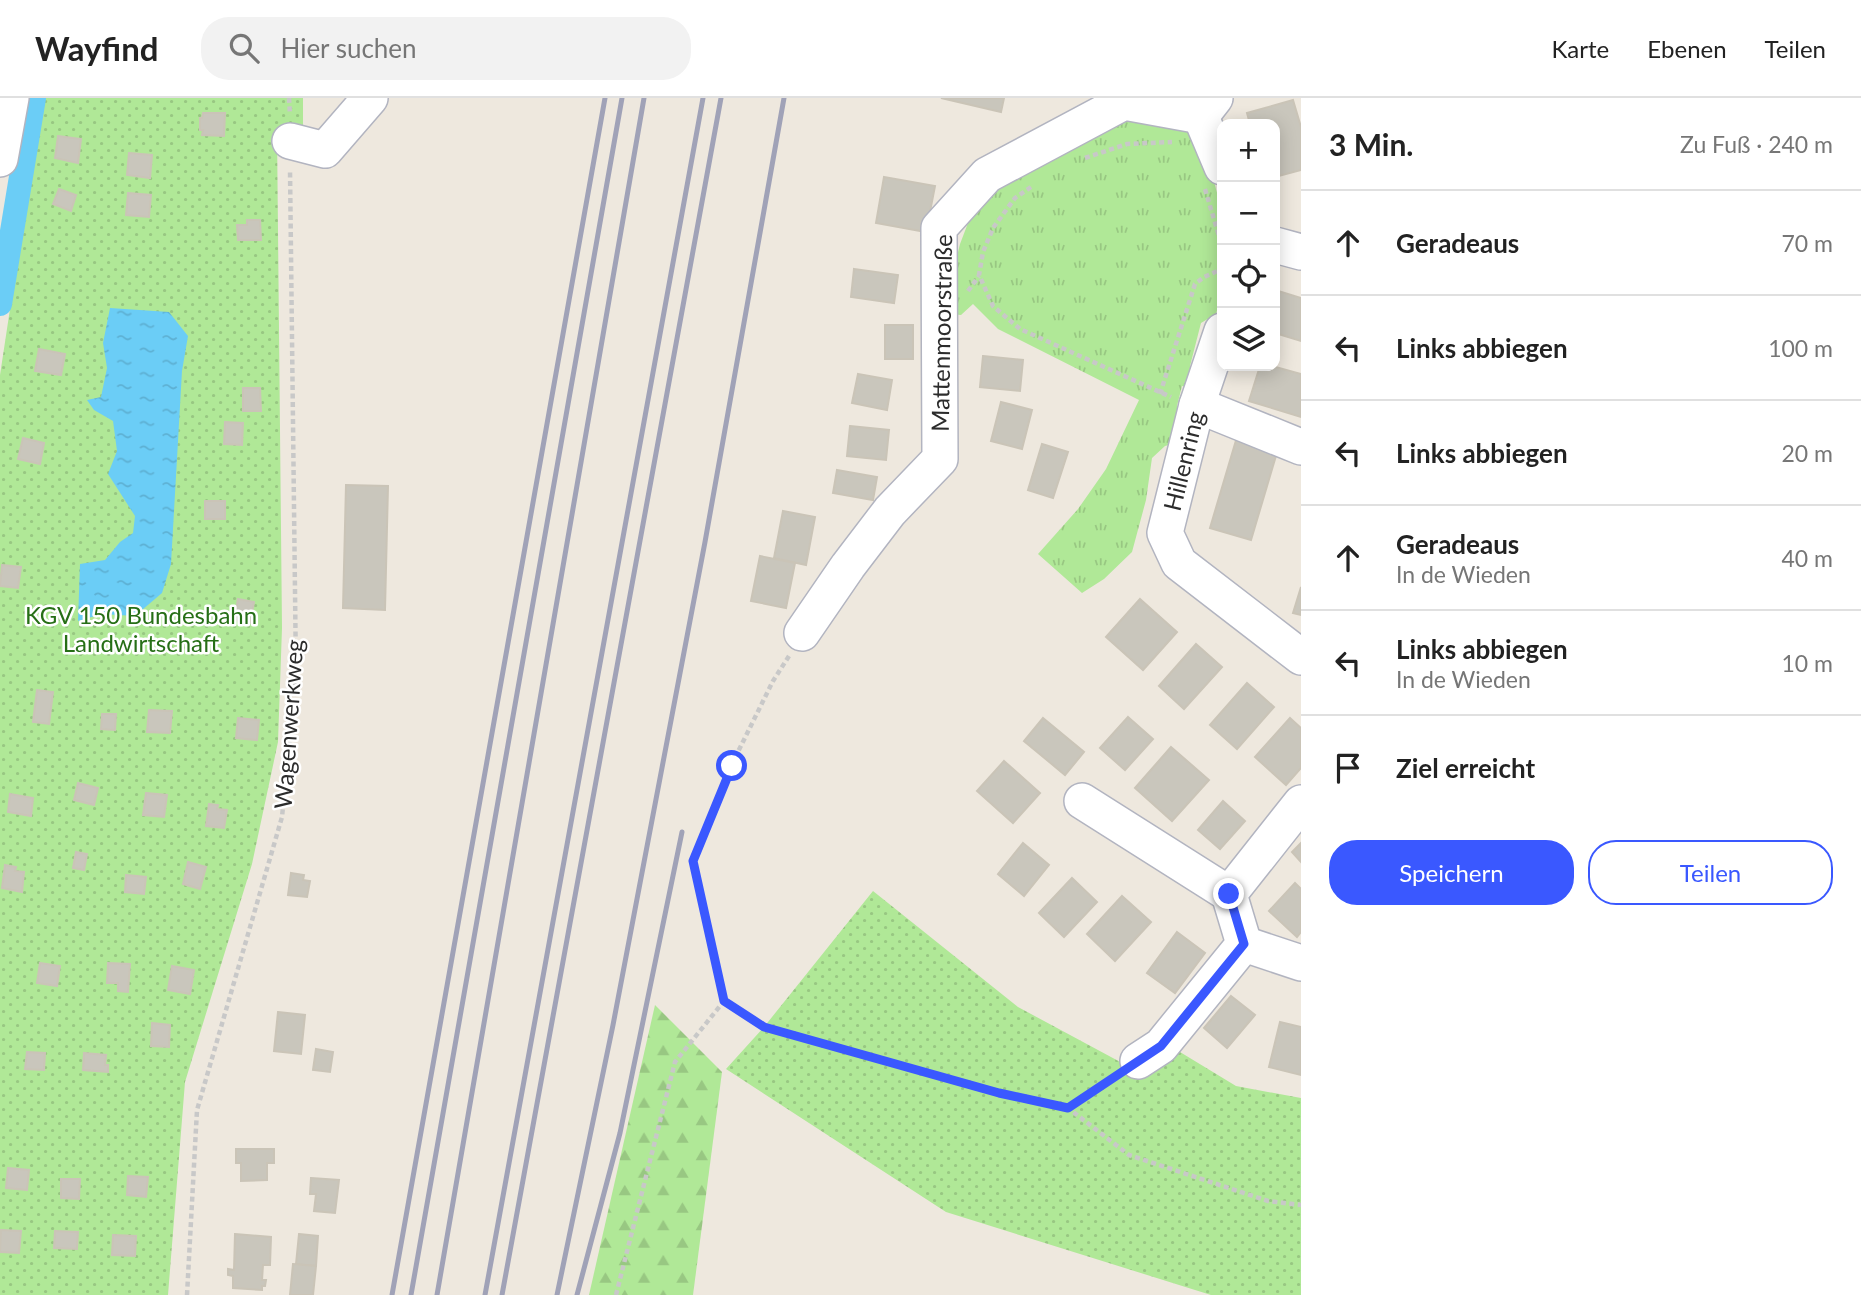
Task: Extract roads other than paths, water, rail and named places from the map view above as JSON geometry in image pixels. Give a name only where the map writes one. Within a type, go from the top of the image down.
[{"type":"street","points":[[0,159],[11,98]]},
{"type":"street","points":[[290,141],[325,150],[370,98]]},
{"type":"street","name":"Mattenmoorstraße","points":[[802,633],[890,511],[940,458],[939,228],[987,175],[1124,102],[1203,104]]},
{"type":"street","points":[[1203,104],[1217,150]]},
{"type":"street","points":[[1280,246],[1301,252]]},
{"type":"street","name":"Hillenring","points":[[1217,346],[1197,405],[1165,533],[1179,563],[1301,657]]},
{"type":"street","points":[[1197,405],[1301,447]]},
{"type":"street","points":[[1082,801],[1229,894],[1244,944]]},
{"type":"street","points":[[1229,894],[1301,803]]},
{"type":"street","points":[[1244,944],[1301,963]]},
{"type":"street","points":[[1138,1061],[1161,1046],[1244,944]]},
{"type":"water","points":[[110,308],[169,312],[188,336],[182,371],[171,564],[162,593],[135,616],[102,614],[78,621],[80,564],[105,560],[120,542],[133,533],[135,516],[108,474],[117,451],[113,421],[94,410],[87,400],[101,397],[107,368],[103,343]]},
{"type":"waterway","points":[[0,304],[34,98]]},
{"type":"railway","points":[[392,1295],[605,98]]},
{"type":"railway","points":[[411,1295],[622,98]]},
{"type":"railway","points":[[437,1295],[644,98]]},
{"type":"railway","points":[[485,1295],[703,98]]},
{"type":"railway","points":[[502,1295],[721,98]]},
{"type":"railway","points":[[557,1295],[613,1025],[705,542],[784,98]]},
{"type":"railway","points":[[577,1295],[620,1133],[682,832]]},
{"type":"park label","name":"KGV 150 Bundesbahn Landwirtschaft","points":[[141,628]]}]
